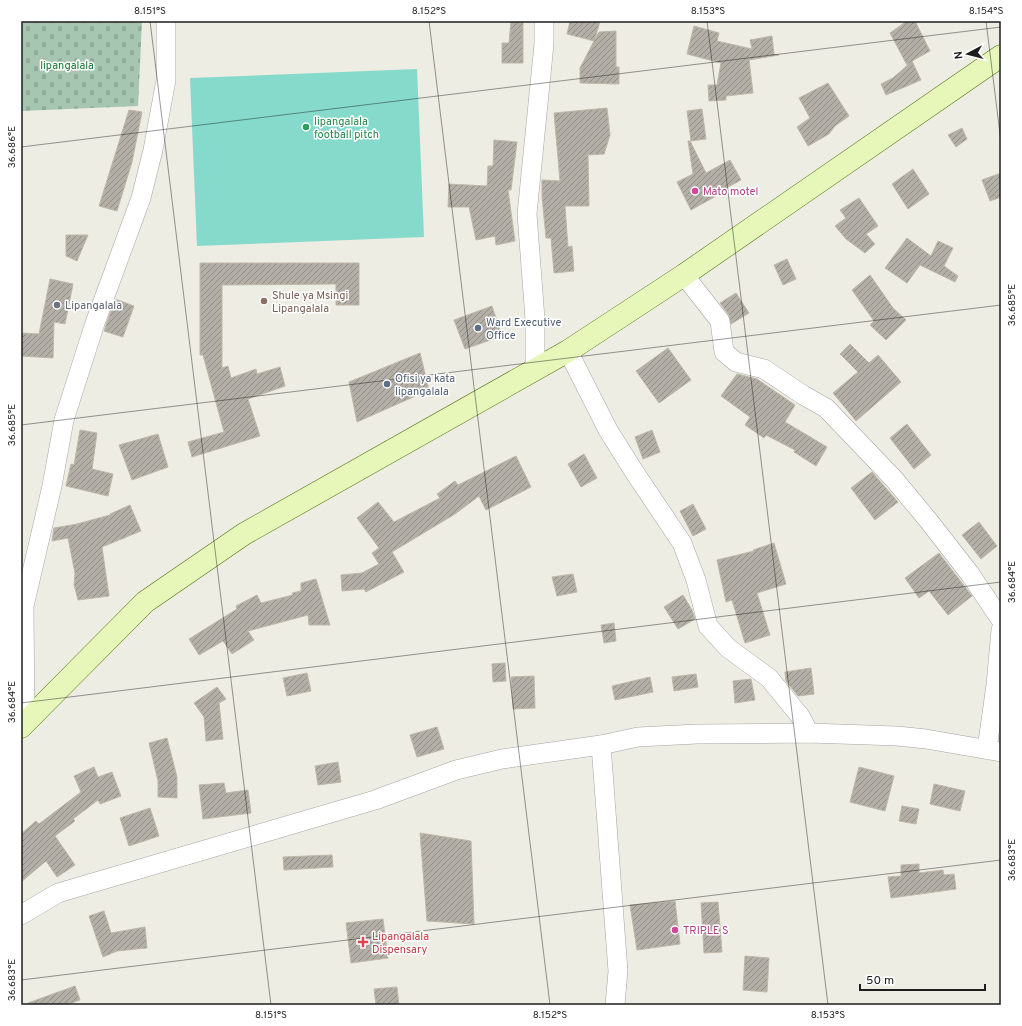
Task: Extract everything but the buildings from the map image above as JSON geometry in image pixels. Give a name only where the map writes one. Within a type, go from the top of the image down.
[{"type":"main road","points":[[23,725],[145,602],[188,572],[244,534],[568,351],[684,276],[1001,56]]},
{"type":"street","points":[[23,725],[24,606],[52,486],[64,420],[94,323],[141,198],[153,150],[166,80],[166,21]]},
{"type":"street","points":[[535,369],[535,319],[527,214],[544,44],[544,21]]},
{"type":"street","points":[[684,276],[720,321],[724,352],[736,362],[764,369],[803,395],[826,408],[894,479],[928,520],[970,574],[1001,620]]},
{"type":"street","points":[[568,351],[608,430],[632,470],[682,543],[696,580],[708,626],[728,648],[769,678],[800,716],[809,733]]},
{"type":"street","points":[[21,915],[58,894],[375,800],[456,770],[502,759],[601,745],[638,737],[668,735],[809,733],[897,736],[994,750],[996,685],[1001,630]]},
{"type":"street","points":[[601,745],[618,971],[615,1005]]},
{"type":"green space","name":"lipangalala","points":[[21,21],[142,21],[138,106],[21,111]]},
{"type":"shaded area","name":"lipangalala football pitch","points":[[417,69],[424,237],[197,246],[190,78]]},
{"type":"place","name":"lipangalala football pitch","points":[[306,127]]},
{"type":"place","name":"Mato motel","points":[[695,191]]},
{"type":"place","name":"Shule ya Msingi Lipangalala","points":[[264,301]]},
{"type":"place","name":"Lipangalala","points":[[57,305]]},
{"type":"place","name":"Ward Executive Office","points":[[478,328]]},
{"type":"place","name":"Ofisi ya kata lipangalala","points":[[387,384]]},
{"type":"place","name":"TRIPLE S","points":[[675,930]]},
{"type":"place","name":"Lipangalala Dispensary","points":[[363,942]]}]
